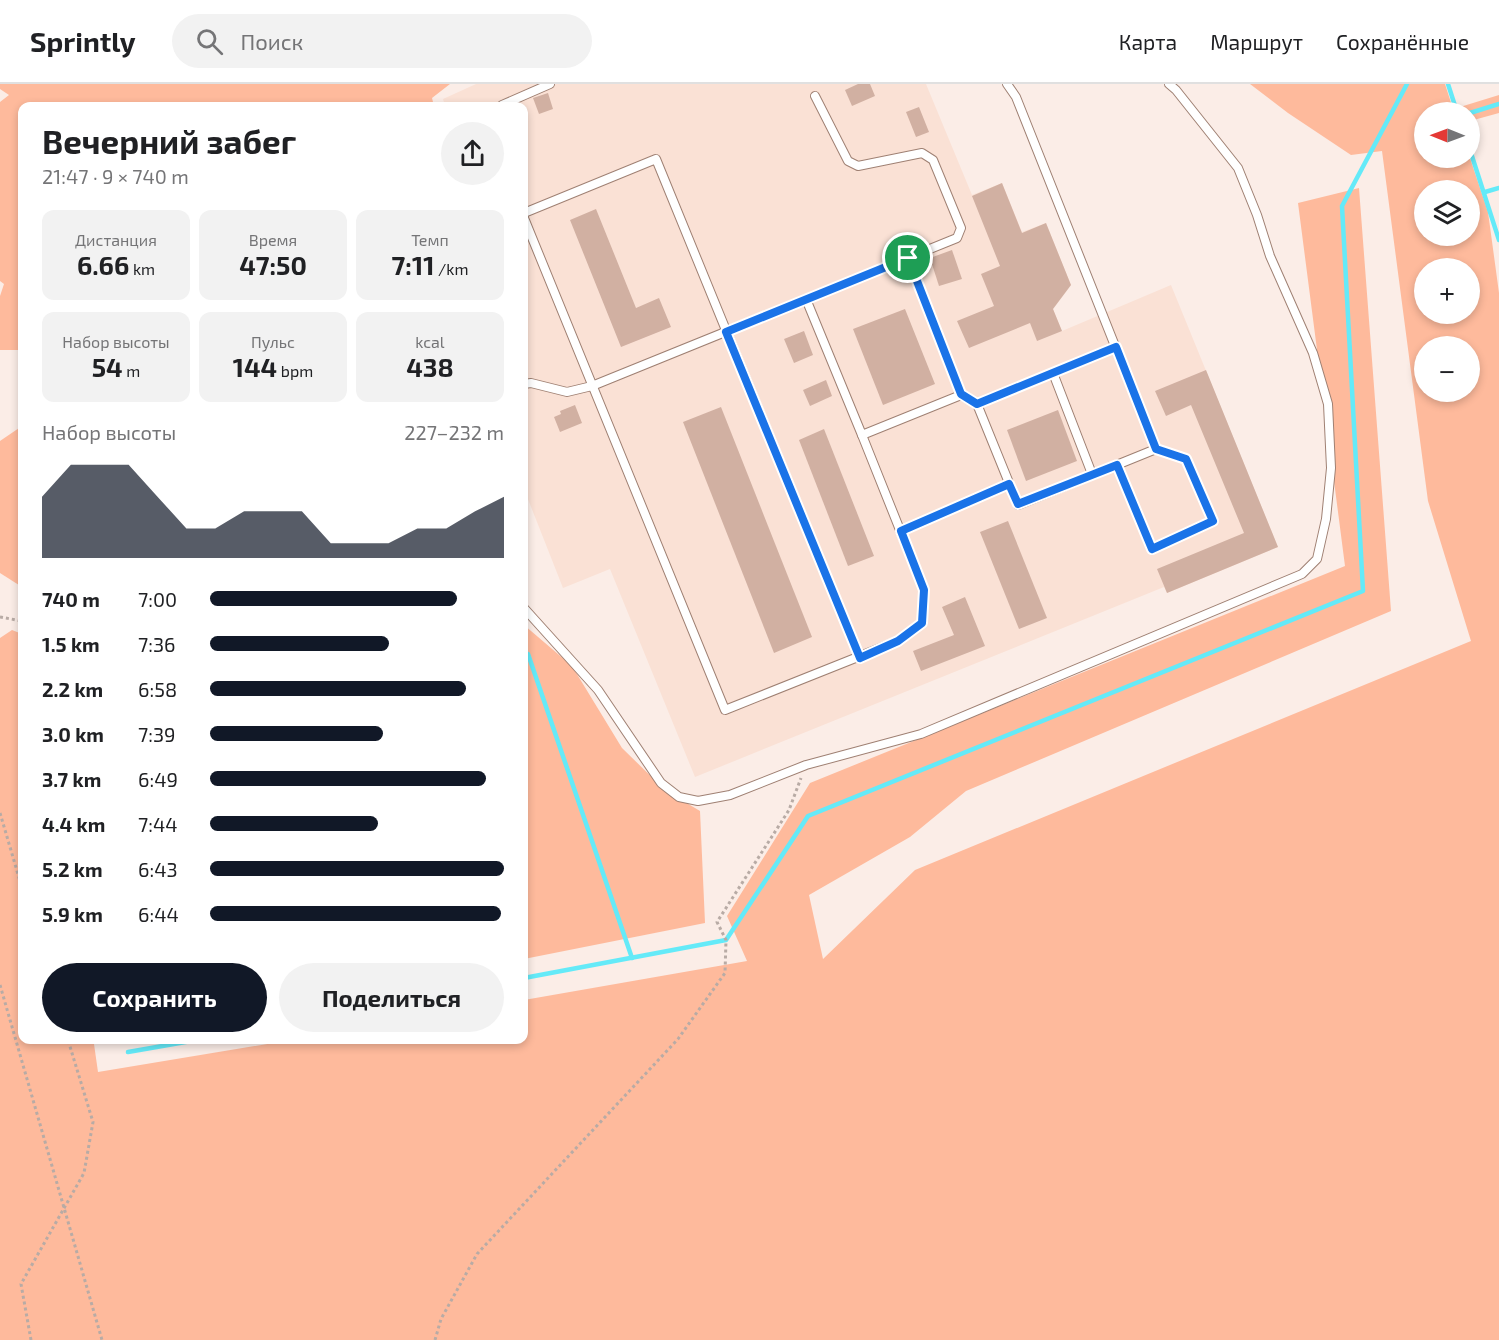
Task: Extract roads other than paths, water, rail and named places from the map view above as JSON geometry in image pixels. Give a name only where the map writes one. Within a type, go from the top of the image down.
[{"type":"lane","points":[[509,102],[550,84]]},
{"type":"lane","points":[[1007,84],[1016,97],[1156,449]]},
{"type":"lane","points":[[528,612],[598,690],[661,783],[679,797],[698,801],[729,795],[806,765],[921,734],[1302,574],[1317,559],[1326,519],[1331,468],[1328,404],[1313,353],[1269,256],[1257,215],[1238,168],[1169,84]]},
{"type":"lane","points":[[528,383],[567,392],[592,386],[957,238],[962,228],[933,160],[922,153],[858,166],[848,161],[815,96]]},
{"type":"lane","points":[[528,211],[656,159],[860,658]]},
{"type":"lane","points":[[528,228],[724,710],[860,658],[898,641],[922,623],[924,590],[807,299]]},
{"type":"lane","points":[[908,258],[961,394],[977,404],[1018,504],[1156,449],[1186,459],[1213,521],[1152,549],[1117,465]]},
{"type":"lane","points":[[977,404],[1116,347]]},
{"type":"lane","points":[[1053,373],[1092,474]]},
{"type":"lane","points":[[862,435],[961,394]]},
{"type":"lane","points":[[901,531],[1009,484]]},
{"type":"waterway","points":[[528,977],[726,940],[808,816],[1363,591],[1342,206],[1407,84]]},
{"type":"waterway","points":[[1448,84],[1454,102]]},
{"type":"waterway","points":[[1480,110],[1499,104]]},
{"type":"waterway","points":[[1476,168],[1499,240]]},
{"type":"waterway","points":[[1485,192],[1499,188]]},
{"type":"waterway","points":[[528,654],[632,958]]},
{"type":"waterway","points":[[128,1052],[174,1044]]}]
